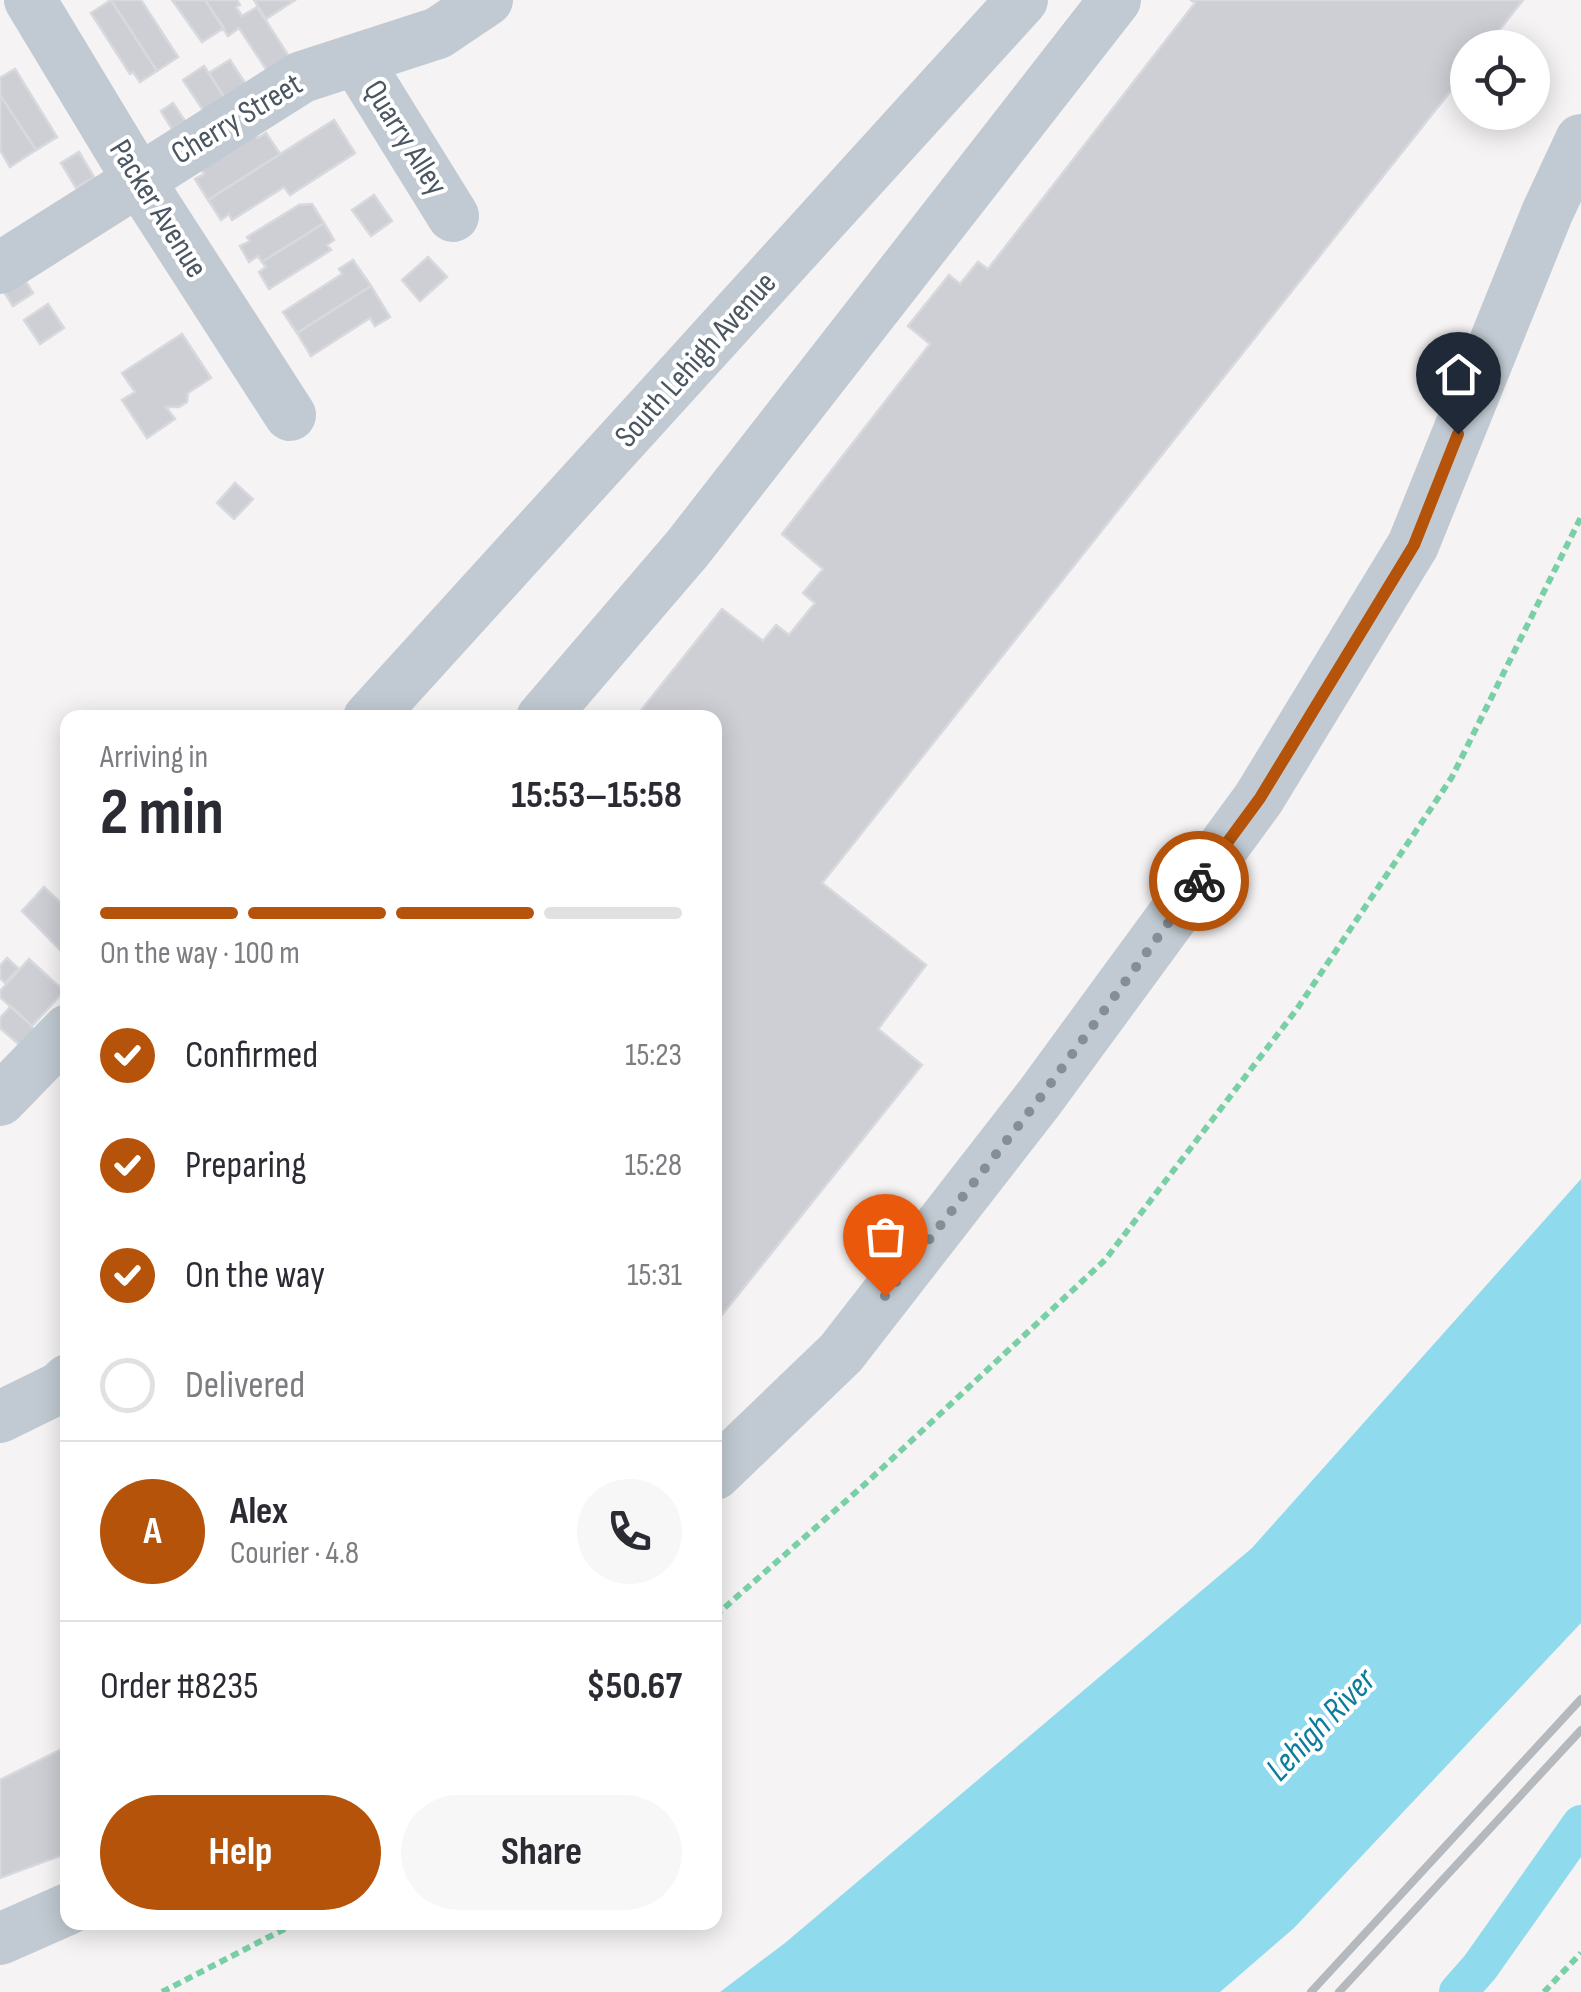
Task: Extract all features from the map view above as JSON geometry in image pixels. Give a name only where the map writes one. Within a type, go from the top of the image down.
[{"type":"street","points":[[0,10],[15,0]]},
{"type":"street","name":"Packer Avenue","points":[[30,0],[138,179],[290,415]]},
{"type":"street","name":"Cherry Street","points":[[0,268],[302,77],[438,33],[487,0]]},
{"type":"street","name":"South Lehigh Avenue","points":[[376,710],[1022,0]]},
{"type":"street","points":[[549,710],[687,549],[1115,0]]},
{"type":"street","name":"Quarry Alley","points":[[357,60],[453,216]]},
{"type":"street","points":[[722,1467],[841,1353],[1040,1098],[1260,798],[1414,545],[1547,213],[1581,140]]},
{"type":"street","points":[[0,1100],[60,1038]]},
{"type":"street","points":[[0,1417],[60,1387]]},
{"type":"street","points":[[0,1939],[60,1913]]},
{"type":"path","points":[[722,1610],[864,1485],[1105,1260],[1298,1009],[1452,778],[1581,517]]},
{"type":"path","points":[[162,1992],[282,1930]]},
{"type":"path","points":[[1544,1992],[1581,1953]]},
{"type":"water","name":"Lehigh River","points":[[1581,1179],[1581,1623],[1294,1928],[1220,1992],[720,1992],[785,1943],[1252,1548]]},
{"type":"building","points":[[111,0],[141,0],[178,57],[157,71]]},
{"type":"building","points":[[111,0],[157,71],[140,82],[133,72],[130,74],[91,13]]},
{"type":"building","points":[[172,0],[205,0],[224,28],[202,42]]},
{"type":"building","points":[[205,0],[237,0],[240,5],[236,7],[242,16],[257,7],[292,61],[270,75],[239,28],[228,36]]},
{"type":"building","points":[[254,0],[295,0],[266,19]]},
{"type":"building","points":[[1191,0],[1523,0],[1499,30],[1450,30],[1450,92],[822,883],[926,965],[878,1029],[922,1065],[722,1315],[722,710],[641,710],[722,609],[763,641],[776,625],[789,635],[815,603],[803,593],[823,569],[782,534],[930,344],[908,326],[949,275],[960,284],[978,262],[988,269],[1195,3]]},
{"type":"building","points":[[230,60],[247,86],[226,100],[209,73]]},
{"type":"building","points":[[204,66],[226,100],[205,113],[183,80]]},
{"type":"building","points":[[15,69],[57,137],[36,150],[0,95],[0,78]]},
{"type":"building","points":[[0,95],[36,150],[10,167],[0,150]]},
{"type":"building","points":[[173,103],[185,121],[172,129],[161,111]]},
{"type":"building","points":[[334,120],[355,153],[290,195],[284,187],[232,220],[229,214],[221,220],[208,200]]},
{"type":"building","points":[[266,133],[280,154],[208,200],[195,179],[204,174],[200,168],[254,134],[258,138]]},
{"type":"building","points":[[79,152],[94,177],[76,188],[61,163]]},
{"type":"building","points":[[374,195],[392,221],[371,236],[352,210]]},
{"type":"building","points":[[312,204],[324,223],[262,262],[258,256],[249,262],[240,246],[250,241],[247,237],[299,205]]},
{"type":"building","points":[[324,223],[334,240],[327,245],[331,250],[269,289],[259,272],[266,267],[262,262]]},
{"type":"building","points":[[428,257],[447,277],[420,301],[402,280]]},
{"type":"building","points":[[353,260],[371,286],[297,333],[283,312],[342,274],[339,269]]},
{"type":"building","points":[[21,274],[33,293],[13,306],[1,287]]},
{"type":"building","points":[[371,286],[390,317],[375,326],[370,318],[311,356],[297,333]]},
{"type":"building","points":[[48,304],[64,328],[40,344],[24,320]]},
{"type":"building","points":[[182,334],[211,378],[188,393],[187,402],[179,407],[166,407],[175,419],[147,438],[122,400],[135,392],[122,373]]},
{"type":"building","points":[[235,483],[253,499],[234,519],[217,503]]},
{"type":"building","points":[[44,887],[60,902],[60,950],[22,911]]},
{"type":"building","points":[[7,958],[19,969],[5,983],[0,978],[0,966]]},
{"type":"building","points":[[29,959],[60,987],[60,995],[32,1026],[0,997],[0,991]]},
{"type":"building","points":[[11,1006],[37,1031],[22,1047],[0,1028],[0,1018]]},
{"type":"building","points":[[60,1750],[60,1856],[0,1878],[0,1780]]},
{"type":"waterway","points":[[1458,1992],[1581,1824]]},
{"type":"railway","points":[[1311,1992],[1581,1699]]},
{"type":"railway","points":[[1339,1992],[1581,1730]]},
{"type":"way so far","points":[[885,1296],[1040,1098],[1199,881]]},
{"type":"route","points":[[1199,881],[1260,798],[1414,545],[1458,434]]}]
